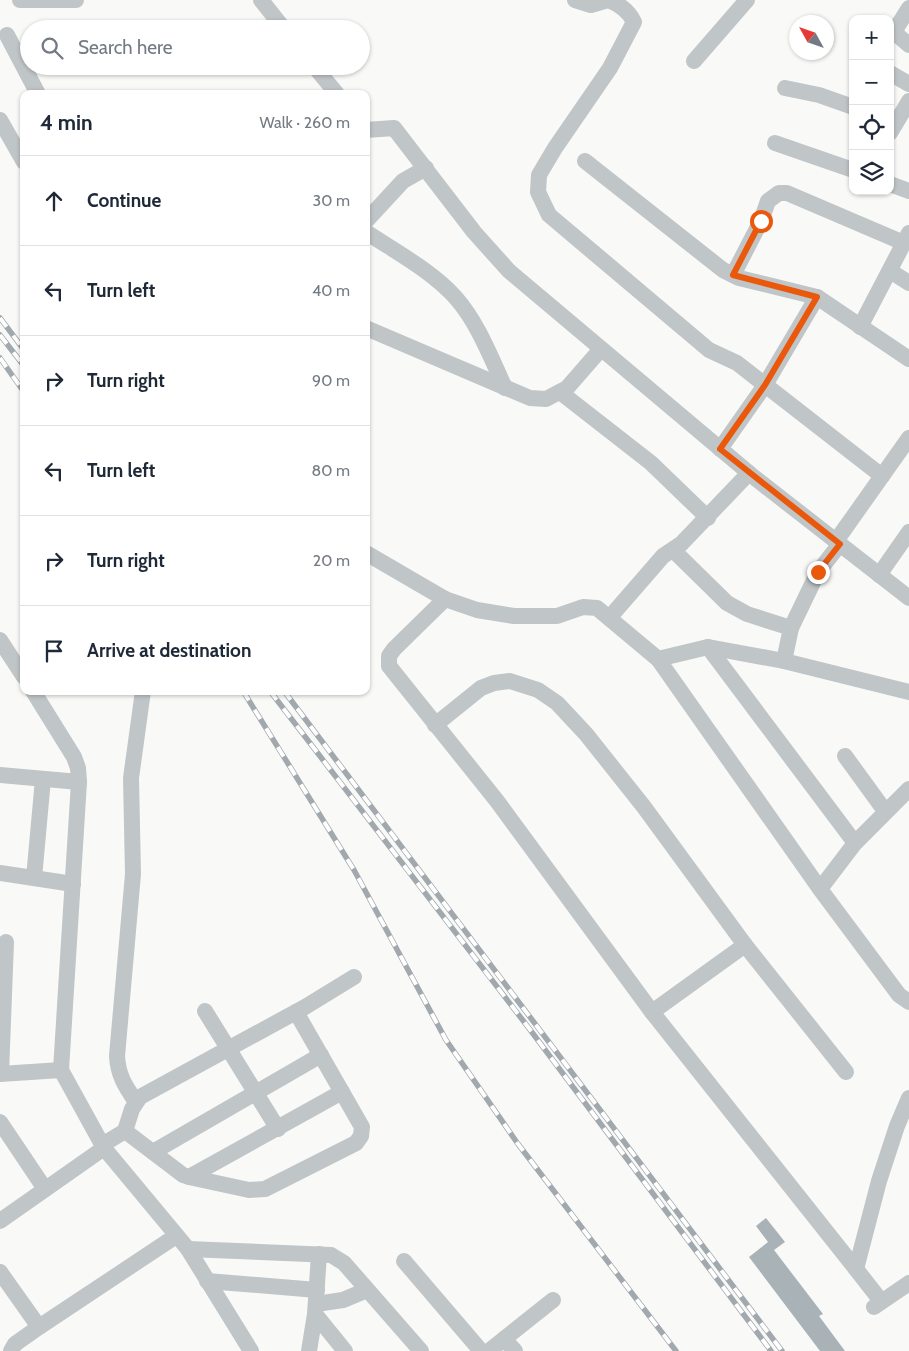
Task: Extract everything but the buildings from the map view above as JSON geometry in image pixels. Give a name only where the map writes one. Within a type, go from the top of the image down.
[{"type":"street","points":[[20,0],[76,0]]},
{"type":"street","points":[[261,0],[277,20]]},
{"type":"street","points":[[576,0],[591,5],[609,0],[618,3],[631,14],[634,22],[631,32],[539,175],[538,192],[549,215],[709,350],[737,363],[882,476]]},
{"type":"street","points":[[694,61],[747,0]]},
{"type":"street","points":[[909,8],[897,27],[896,34],[909,45]]},
{"type":"street","points":[[7,36],[20,60]]},
{"type":"street","points":[[28,75],[36,90]]},
{"type":"street","points":[[321,75],[334,90]]},
{"type":"street","points":[[894,75],[909,84]]},
{"type":"street","points":[[785,88],[849,106]]},
{"type":"street","points":[[894,123],[909,101]]},
{"type":"street","points":[[0,120],[20,155]]},
{"type":"street","points":[[370,130],[394,128],[474,232],[509,271],[749,473],[909,598]]},
{"type":"street","points":[[774,143],[849,169]]},
{"type":"street","points":[[585,161],[723,270],[733,275],[817,297],[909,359]]},
{"type":"street","points":[[370,218],[403,181],[426,168]]},
{"type":"street","points":[[894,185],[909,191]]},
{"type":"street","points":[[733,275],[761,221],[768,201],[778,193],[786,193],[907,237],[860,327]]},
{"type":"street","points":[[370,235],[436,279],[455,297],[469,315],[506,388]]},
{"type":"street","points":[[890,271],[909,283]]},
{"type":"street","points":[[720,449],[765,385],[817,297]]},
{"type":"street","points":[[370,330],[530,398],[538,399],[546,399],[567,388],[601,350]]},
{"type":"street","points":[[560,392],[651,463],[708,518]]},
{"type":"street","points":[[784,661],[791,628],[818,572],[909,438]]},
{"type":"street","points":[[610,617],[663,556],[708,518],[749,473]]},
{"type":"street","points":[[880,575],[909,532]]},
{"type":"street","points":[[672,550],[727,604],[747,614],[791,628]]},
{"type":"street","points":[[370,555],[445,599],[477,610],[514,616],[557,616],[583,607],[597,608],[610,617],[658,659],[820,890],[899,995],[909,1002]]},
{"type":"street","points":[[445,599],[394,649],[389,656],[389,666],[497,800],[652,1012],[856,1269],[878,1304],[909,1284]]},
{"type":"street","points":[[0,640],[20,671]]},
{"type":"street","points":[[658,659],[708,648],[784,661],[909,692]]},
{"type":"street","points":[[708,648],[855,844]]},
{"type":"street","points":[[436,725],[481,688],[494,683],[510,681],[538,690],[557,703],[586,734],[644,807],[745,945],[846,1072]]},
{"type":"street","points":[[35,695],[74,757],[80,782],[61,1070],[103,1146],[188,1250],[249,1350]]},
{"type":"street","points":[[136,1102],[122,1081],[118,1071],[117,1056],[133,874],[131,778],[142,695]]},
{"type":"street","points":[[845,756],[885,811]]},
{"type":"street","points":[[0,775],[80,782]]},
{"type":"street","points":[[34,878],[43,779]]},
{"type":"street","points":[[820,890],[855,844],[885,811],[909,789]]},
{"type":"street","points":[[0,873],[73,884]]},
{"type":"street","points":[[6,942],[0,1074],[61,1070]]},
{"type":"street","points":[[652,1012],[745,945]]},
{"type":"street","points":[[0,1220],[125,1131],[136,1102],[296,1012],[354,977]]},
{"type":"street","points":[[205,1011],[255,1094],[278,1128]]},
{"type":"street","points":[[125,1131],[183,1175],[249,1190],[264,1189],[356,1143],[361,1136],[362,1127],[296,1012]]},
{"type":"street","points":[[153,1152],[321,1055]]},
{"type":"street","points":[[856,1269],[879,1181],[909,1098],[909,1082]]},
{"type":"street","points":[[189,1177],[342,1092]]},
{"type":"street","points":[[0,1122],[45,1189]]},
{"type":"street","points":[[9,1348],[176,1236]]},
{"type":"street","points":[[188,1250],[318,1254],[331,1255],[338,1258],[421,1351]]},
{"type":"street","points":[[309,1351],[316,1302],[318,1254]]},
{"type":"street","points":[[404,1261],[481,1351]]},
{"type":"street","points":[[0,1272],[39,1327]]},
{"type":"street","points":[[207,1281],[316,1302],[344,1300],[367,1290]]},
{"type":"street","points":[[489,1351],[510,1345],[553,1300]]},
{"type":"street","points":[[316,1302],[345,1351]]},
{"type":"railway","points":[[0,318],[20,345]]},
{"type":"railway","points":[[0,335],[20,361]]},
{"type":"railway","points":[[0,358],[20,386]]},
{"type":"railway","points":[[245,695],[354,870],[446,1040],[518,1144],[676,1351]]},
{"type":"railway","points":[[273,695],[528,1027],[771,1351]]},
{"type":"railway","points":[[287,695],[782,1351]]},
{"type":"route","points":[[761,221],[733,275],[817,297],[765,385],[720,449],[840,544],[818,572]]}]
